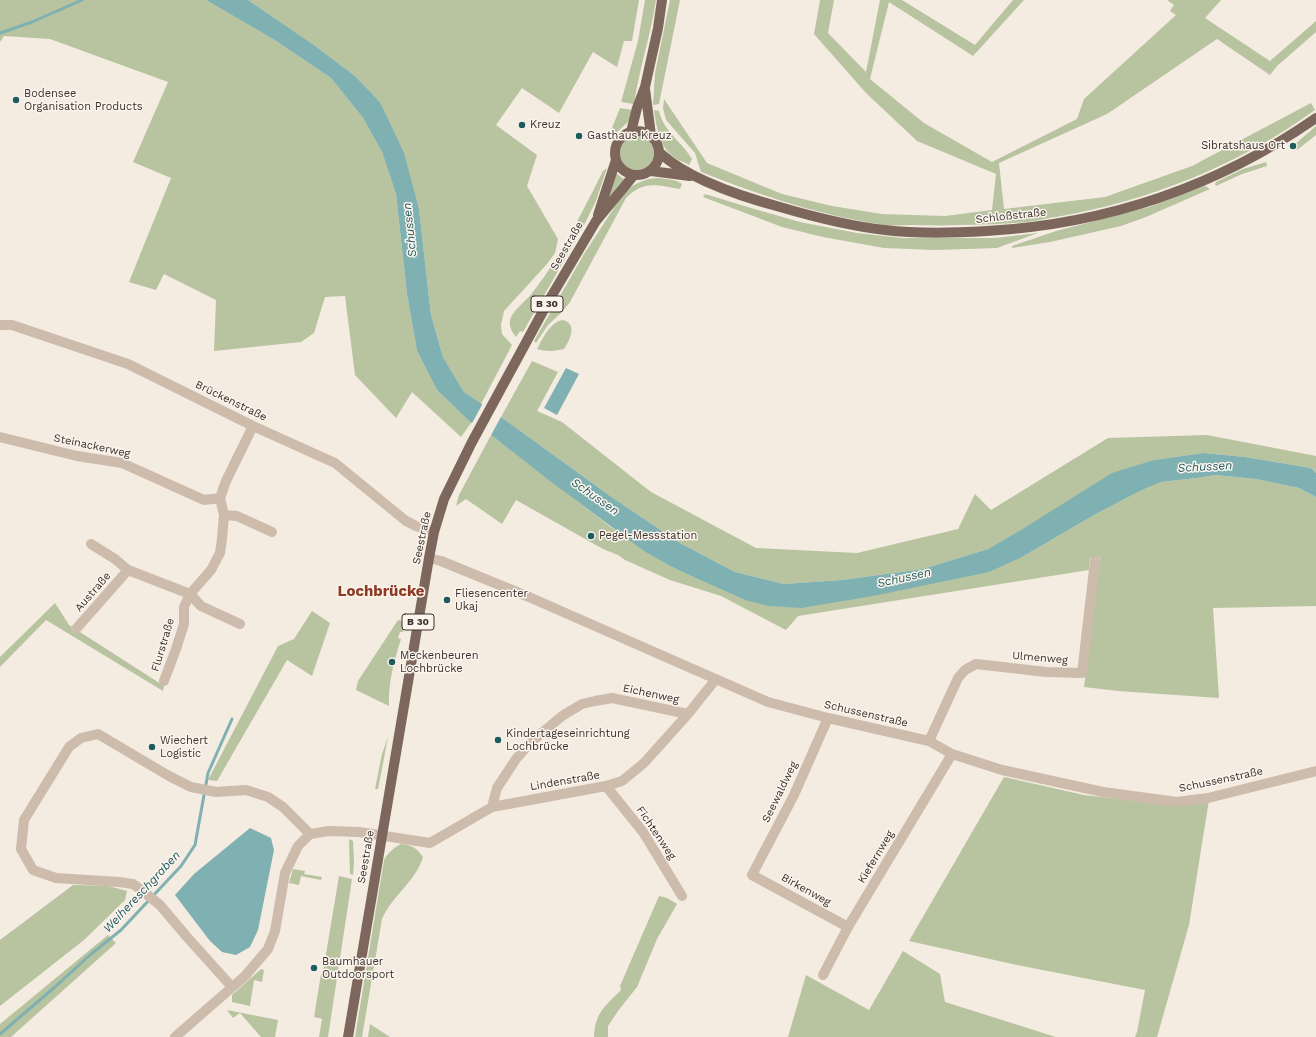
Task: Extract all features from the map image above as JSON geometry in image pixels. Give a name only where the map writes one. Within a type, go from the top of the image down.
[{"type":"main road","points":[[631,132],[637,108],[645,87],[658,28],[662,0]]},
{"type":"main road","points":[[645,87],[651,135]]},
{"type":"main road","name":"Schloßstraße","points":[[660,153],[665,158],[694,176],[758,201],[805,215],[845,224],[887,230],[955,233],[1020,229],[1079,220],[1139,205],[1189,187],[1244,163],[1283,141],[1316,118]]},
{"type":"main road","points":[[631,132],[645,132],[651,135],[659,146],[659,160],[656,166],[651,171],[644,174],[634,175],[624,171],[616,160],[615,153],[617,144],[625,135],[631,132]]},
{"type":"main road","name":"Seestraße","points":[[596,221],[616,160]]},
{"type":"main road","name":"Schloßstraße","points":[[651,171],[694,176]]},
{"type":"main road","name":"Seestraße","points":[[348,1037],[429,558],[434,532],[444,499],[472,442],[548,302],[596,221],[634,175]]},
{"type":"street","name":"Brückenstraße","points":[[0,325],[12,325],[128,364],[253,426],[335,463],[406,520],[416,526],[434,532]]},
{"type":"street","points":[[190,594],[210,570],[220,553],[224,515],[220,498],[226,481],[253,426]]},
{"type":"street","name":"Steinackerweg","points":[[0,437],[77,456],[122,463],[204,500],[220,498]]},
{"type":"street","points":[[224,515],[237,516],[272,532]]},
{"type":"street","points":[[91,544],[115,559],[128,570],[190,594],[201,606],[240,624]]},
{"type":"street","name":"Schussenstraße","points":[[429,558],[441,561],[529,597],[768,702],[828,718],[929,740],[952,754],[1002,770],[1103,792],[1177,802],[1208,798],[1316,771]]},
{"type":"street","name":"Ulmenweg","points":[[929,740],[958,678],[965,670],[976,664],[1046,672],[1082,673],[1095,561]]},
{"type":"street","name":"Austraße","points":[[76,630],[128,570]]},
{"type":"street","name":"Flurstraße","points":[[164,681],[184,624],[184,607],[190,594]]},
{"type":"street","name":"Lindenstraße","points":[[310,834],[329,831],[359,832],[430,843],[492,806],[606,786],[622,781],[644,763],[688,714],[716,679]]},
{"type":"street","name":"Eichenweg","points":[[492,806],[497,788],[516,759],[530,743],[562,716],[582,704],[595,700],[612,698],[688,714]]},
{"type":"street","name":"Seewaldweg","points":[[752,875],[794,795],[828,718]]},
{"type":"street","points":[[175,1037],[245,976],[268,949],[275,931],[285,873],[298,846],[310,834],[283,807],[268,797],[246,790],[216,792],[191,787],[169,776],[98,734],[81,738],[69,747],[24,820],[21,849],[33,870],[56,878],[133,884],[160,905],[232,987]]},
{"type":"street","name":"Kiefernweg","points":[[824,975],[848,927],[952,754]]},
{"type":"street","name":"Fichtenweg","points":[[606,786],[643,832],[682,896]]},
{"type":"street","name":"Birkenweg","points":[[752,875],[848,927]]},
{"type":"green space","points":[[0,0],[206,0],[273,39],[331,78],[363,118],[382,152],[396,194],[407,294],[417,351],[437,390],[471,423],[461,437],[412,392],[396,418],[355,375],[345,296],[325,297],[314,333],[301,342],[214,351],[216,300],[164,274],[156,290],[129,282],[171,178],[133,162],[168,82],[50,39],[4,36],[0,42]]},
{"type":"green space","points":[[248,0],[639,0],[632,41],[624,41],[617,67],[593,52],[559,113],[522,88],[496,125],[537,155],[527,186],[558,239],[555,253],[547,264],[504,311],[501,325],[502,334],[512,345],[481,404],[464,392],[443,357],[431,315],[419,209],[380,102],[355,76],[314,45]]},
{"type":"green space","points":[[645,0],[656,0],[634,104],[621,102],[638,41]]},
{"type":"green space","points":[[670,0],[680,0],[659,104],[653,105],[655,73]]},
{"type":"green space","points":[[820,0],[834,0],[828,33],[866,72],[880,0],[902,0],[975,45],[1013,0],[1024,0],[973,56],[889,2],[870,79],[924,123],[992,162],[1077,119],[1084,99],[1176,15],[1170,11],[1174,5],[1167,0],[1221,0],[1205,18],[1270,61],[1316,21],[1316,32],[1277,66],[1270,75],[1217,39],[1107,114],[999,163],[1004,209],[1105,197],[1192,166],[1311,103],[1315,110],[1256,148],[1224,164],[1159,191],[1091,210],[1028,222],[974,225],[885,225],[838,216],[791,204],[701,172],[695,153],[666,120],[663,108],[664,99],[707,163],[782,194],[832,206],[882,214],[945,216],[992,210],[996,174],[917,141],[866,93],[814,34]]},
{"type":"green space","points":[[620,108],[633,110],[628,122],[614,135],[611,132]]},
{"type":"green space","points":[[654,110],[659,111],[661,118],[669,131],[692,159],[689,165],[670,154],[662,143]]},
{"type":"green space","points":[[1316,126],[1316,135],[1297,150],[1294,145]]},
{"type":"green space","points":[[637,136],[649,141],[654,153],[649,165],[637,170],[625,165],[620,153],[625,141]]},
{"type":"green space","points":[[1266,162],[1267,166],[1242,174],[1216,186],[1215,184],[1216,182],[1243,169]]},
{"type":"green space","points":[[607,168],[596,201],[581,231],[523,332],[520,331],[516,337],[510,327],[511,317],[533,292],[553,263],[571,233],[603,171]]},
{"type":"green space","points":[[616,173],[625,180],[619,185],[605,205]]},
{"type":"green space","points":[[657,178],[673,180],[682,184],[680,189],[658,185],[645,186],[632,192],[626,198],[570,302],[548,325],[536,343],[534,341],[584,254],[625,191],[640,182]]},
{"type":"green space","points":[[1205,186],[1210,189],[1146,217],[1121,226],[1050,242],[1012,248],[1012,246],[1056,231],[1149,207]]},
{"type":"green space","points":[[705,194],[800,222],[857,233],[902,238],[995,238],[1038,233],[997,248],[935,250],[884,248],[823,237],[782,227],[703,197]]},
{"type":"green space","points":[[563,320],[568,322],[571,329],[570,337],[564,349],[544,351],[537,349],[551,327],[558,321]]},
{"type":"green space","points":[[532,361],[558,372],[537,411],[562,422],[651,492],[756,548],[857,553],[958,529],[975,494],[991,510],[1108,438],[1207,435],[1316,456],[1316,473],[1311,468],[1245,457],[1203,453],[1154,460],[988,549],[923,569],[842,580],[784,584],[735,572],[680,543],[613,498],[501,417]]},
{"type":"green space","points":[[491,435],[612,528],[672,567],[745,600],[1022,557],[1094,515],[1140,491],[1161,482],[1215,475],[1256,479],[1299,488],[1316,497],[1316,606],[1213,608],[1219,698],[1118,691],[1084,687],[1100,558],[1090,558],[1089,570],[798,616],[786,630],[721,596],[670,580],[625,560],[516,500],[502,524],[466,499],[456,506],[459,495]]},
{"type":"green space","points":[[55,603],[69,625],[164,686],[163,691],[46,620],[0,667],[0,657]]},
{"type":"green space","points":[[312,611],[330,623],[312,676],[287,660],[217,781],[208,780],[278,646],[294,639]]},
{"type":"green space","points":[[398,620],[403,621],[405,624],[403,632],[400,632],[398,638],[401,639],[392,672],[389,689],[389,706],[356,690],[358,681]]},
{"type":"green space","points":[[388,737],[378,789],[375,789],[382,754]]},
{"type":"green space","points":[[1004,777],[1084,795],[1178,806],[1209,800],[1189,925],[1157,1037],[1135,1037],[1145,990],[1017,965],[909,941]]},
{"type":"green space","points":[[349,839],[353,841],[353,875],[350,874]]},
{"type":"green space","points":[[401,844],[414,848],[419,851],[423,857],[415,874],[386,911],[382,919],[362,1037],[355,1037],[384,860],[391,851]]},
{"type":"green space","points":[[293,869],[305,871],[304,874],[322,877],[321,880],[301,876],[299,885],[289,883]]},
{"type":"green space","points":[[339,876],[352,879],[328,1037],[319,1037],[322,1019],[314,1017]]},
{"type":"green space","points":[[73,885],[109,886],[127,891],[125,900],[84,940],[0,1006],[0,940]]},
{"type":"green space","points":[[659,896],[667,898],[677,904],[657,939],[637,987],[608,1026],[608,1037],[594,1037],[596,1022],[602,1010],[621,990],[620,986]]},
{"type":"green space","points":[[108,935],[116,943],[11,1037],[0,1037],[0,1024]]},
{"type":"green space","points":[[903,951],[940,974],[945,1002],[1056,1037],[788,1037],[806,975],[869,1010]]},
{"type":"green space","points":[[261,969],[264,970],[262,982],[254,980],[250,1006],[232,1002],[232,995]]},
{"type":"green space","points":[[227,1010],[278,1020],[275,1037],[261,1037],[240,1013],[233,1018]]},
{"type":"green space","points":[[370,1024],[390,1037],[368,1037]]},
{"type":"water","name":"Schussen","points":[[206,0],[248,0],[314,45],[355,76],[380,102],[404,153],[419,209],[431,315],[443,357],[464,392],[613,498],[680,543],[735,572],[784,584],[842,580],[923,569],[988,549],[1112,473],[1154,460],[1203,453],[1245,457],[1311,468],[1316,473],[1316,497],[1299,488],[1256,479],[1215,475],[1161,482],[1140,491],[1094,515],[1022,557],[989,572],[873,596],[801,608],[769,606],[745,600],[698,579],[672,567],[644,551],[491,435],[470,422],[437,390],[417,351],[407,294],[396,194],[382,152],[363,118],[331,78],[273,39]]},
{"type":"water","points":[[566,368],[579,374],[557,415],[544,408]]},
{"type":"water","points":[[250,828],[271,838],[274,850],[258,930],[250,947],[236,955],[222,952],[210,941],[175,895],[194,874]]},
{"type":"pier","points":[[483,403],[502,415],[490,437],[471,425]]},
{"type":"waterway","points":[[0,33],[32,22],[82,0]]},
{"type":"waterway","name":"Weihereschgraben","points":[[0,1034],[90,955],[121,930],[181,866],[195,845],[208,773],[232,719]]},
{"type":"place","name":"Bodensee Organisation Products","points":[[16,100]]},
{"type":"place","name":"Kreuz","points":[[522,125]]},
{"type":"place","name":"Gasthaus Kreuz","points":[[579,136]]},
{"type":"place","name":"Sibratshaus Ort","points":[[1293,146]]},
{"type":"place","name":"Pegel-Messstation","points":[[591,536]]},
{"type":"place","name":"Fliesencenter Ukaj","points":[[447,600]]},
{"type":"place","name":"Meckenbeuren Lochbrücke","points":[[392,662]]},
{"type":"place","name":"Kindertageseinrichtung Lochbrücke","points":[[498,740]]},
{"type":"place","name":"Wiechert Logistic","points":[[152,747]]},
{"type":"place","name":"Baumhauer Outdoorsport","points":[[314,968]]},
{"type":"district","name":"Lochbrücke","points":[[381,592]]}]
